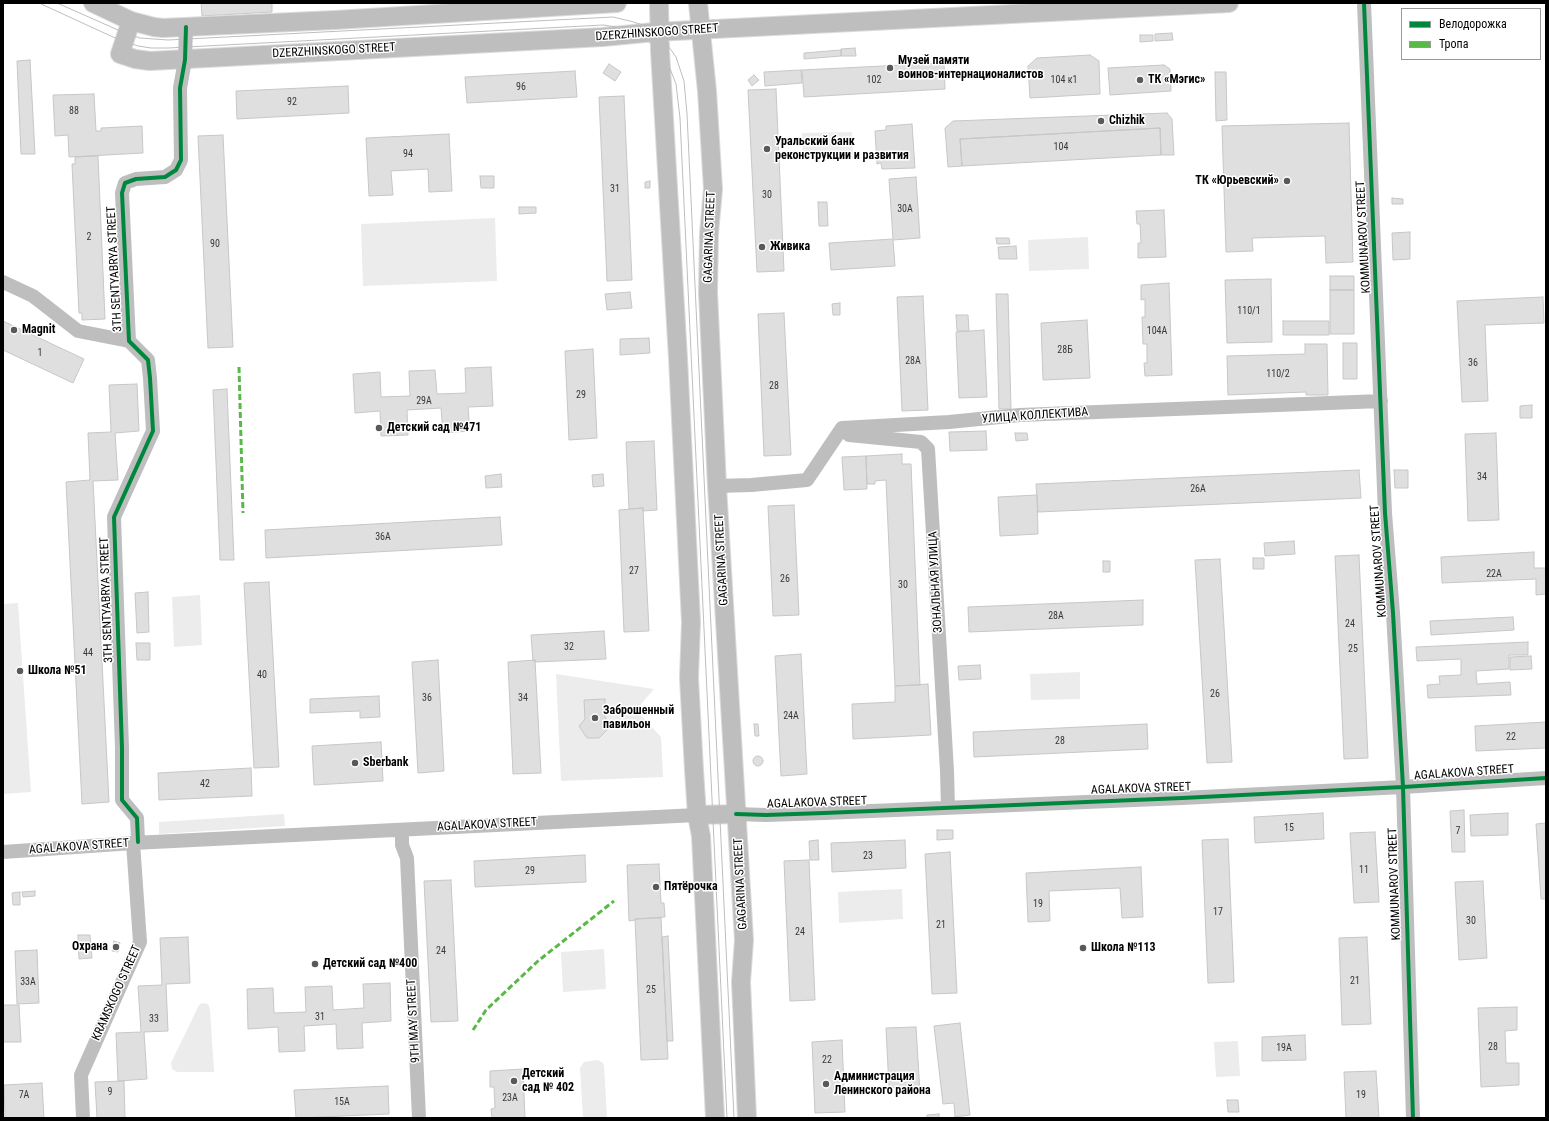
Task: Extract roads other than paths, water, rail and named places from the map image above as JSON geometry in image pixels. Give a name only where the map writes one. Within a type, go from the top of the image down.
[{"type":"main road","points":[[92,3],[154,27],[186,27],[617,3]]},
{"type":"main road","points":[[659,3],[659,32],[678,358],[691,622],[689,678],[697,815],[701,836],[715,1118]]},
{"type":"main road","name":"GAGARINA STREET","points":[[698,3],[707,91],[713,189],[709,234],[708,292],[717,486],[744,940],[741,982],[747,1118]]},
{"type":"main road","name":"DZERZHINSKOGO STREET","points":[[123,14],[120,54],[135,59],[150,61],[603,37],[659,32],[1229,3]]},
{"type":"main road","name":"AGALAKOVA STREET","points":[[697,815],[736,814]]},
{"type":"street","name":"KOMMUNAROV STREET","points":[[1364,3],[1385,513],[1393,613],[1402,787],[1413,1118]]},
{"type":"street","name":"3TH SENTYABRYA STREET","points":[[135,842],[137,818],[122,800],[122,748],[114,518],[153,431],[148,360],[129,341],[122,193],[125,183],[136,179],[165,177],[176,170],[181,160],[180,88],[185,60],[186,27]]},
{"type":"street","points":[[3,282],[33,296],[78,331],[129,341]]},
{"type":"street","name":"УЛИЦА КОЛЛЕКТИВА","points":[[838,434],[842,428],[949,422],[1020,415],[1381,401]]},
{"type":"street","points":[[717,486],[751,485],[807,480],[838,434]]},
{"type":"street","name":"ЗОНАЛЬНАЯ УЛИЦА","points":[[838,434],[921,442],[928,449],[948,808]]},
{"type":"street","name":"AGALAKOVA STREET","points":[[736,814],[766,815],[948,808],[1402,787],[1546,778]]},
{"type":"street","name":"AGALAKOVA STREET","points":[[3,852],[135,842],[697,815]]},
{"type":"street","name":"9TH MAY STREET","points":[[402,830],[402,845],[407,858],[419,1118]]},
{"type":"street","name":"KRAMSKOGO STREET","points":[[83,1118],[81,1075],[140,942],[135,842]]},
{"type":"tram line","points":[[39,3],[113,37],[138,46],[151,48],[603,25],[624,28],[638,34],[655,46],[664,57],[676,84],[680,118],[727,1118]]},
{"type":"tram line","points":[[57,3],[127,34],[140,38],[168,40],[613,17],[643,25],[655,32],[666,43],[676,57],[684,81],[687,114],[734,1118]]},
{"type":"place","name":"Музей памяти воинов-интернационалистов","points":[[890,68]]},
{"type":"place","name":"ТК «Мэгис»","points":[[1140,80]]},
{"type":"place","name":"Chizhik","points":[[1101,121]]},
{"type":"place","name":"Уральский банк реконструкции и развития","points":[[767,149]]},
{"type":"place","name":"ТК «Юрьевский»","points":[[1287,181]]},
{"type":"place","name":"Живика","points":[[762,247]]},
{"type":"place","name":"Magnit","points":[[14,330]]},
{"type":"place","name":"Детский сад №471","points":[[379,428]]},
{"type":"place","name":"Школа №51","points":[[20,671]]},
{"type":"place","name":"Заброшенный павильон","points":[[595,718]]},
{"type":"place","name":"Sberbank","points":[[355,763]]},
{"type":"place","name":"Пятёрочка","points":[[656,887]]},
{"type":"place","name":"Охрана","points":[[116,947]]},
{"type":"place","name":"Школа №113","points":[[1083,948]]},
{"type":"place","name":"Детский сад №400","points":[[315,964]]},
{"type":"place","name":"Детский сад № 402","points":[[514,1081]]},
{"type":"place","name":"Администрация Ленинского района","points":[[826,1084]]}]
